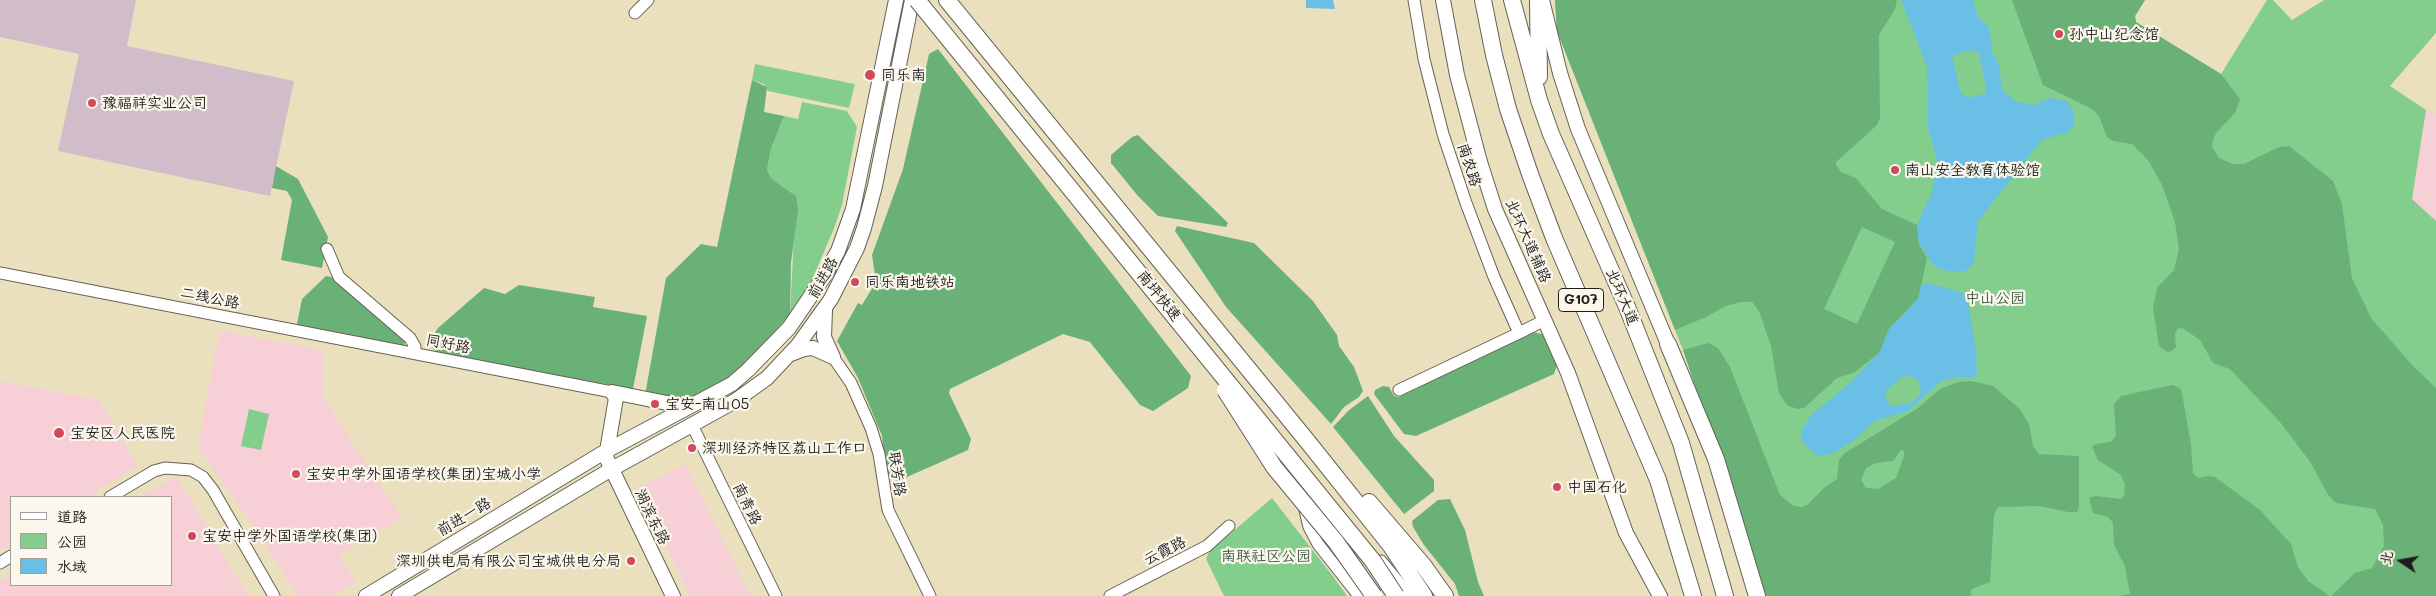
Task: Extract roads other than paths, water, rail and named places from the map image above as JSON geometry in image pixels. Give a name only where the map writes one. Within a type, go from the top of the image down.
[{"type":"highway","name":"南坪快速","points":[[917,0],[1373,561],[1396,596]]},
{"type":"highway","name":"南坪快速","points":[[948,0],[1308,442],[1391,546],[1424,596]]},
{"type":"highway","name":"G107","points":[[1484,0],[1494,55],[1508,109],[1530,174],[1554,238],[1658,480],[1693,596]]},
{"type":"highway","name":"北环大道","points":[[1512,0],[1539,100],[1562,160],[1665,400],[1696,491],[1724,594]]},
{"type":"highway","points":[[1538,0],[1539,100]]},
{"type":"highway","points":[[1668,344],[1716,459],[1757,596]]},
{"type":"highway","points":[[1203,351],[1232,404],[1274,467],[1336,542],[1374,596]]},
{"type":"highway","points":[[1308,442],[1367,500],[1423,565],[1445,596]]},
{"type":"main road","name":"前进路","points":[[606,451],[732,384],[789,328],[808,301],[838,252],[858,188],[896,0]]},
{"type":"main road","name":"前进路","points":[[610,470],[735,401],[757,386],[790,354],[825,309],[845,274],[864,228],[875,186],[912,0]]},
{"type":"main road","name":"北环大道辅路","points":[[1443,0],[1455,66],[1480,162],[1495,209],[1568,373],[1626,532],[1660,596]]},
{"type":"main road","points":[[1542,0],[1560,73],[1578,129],[1668,344]]},
{"type":"main road","points":[[825,309],[824,337],[834,357]]},
{"type":"main road","points":[[790,354],[804,348],[813,348],[829,353],[834,357]]},
{"type":"main road","points":[[765,353],[763,360],[765,366],[773,369],[779,366]]},
{"type":"main road","points":[[746,372],[754,371],[758,375],[760,380],[757,386]]},
{"type":"main road","points":[[612,392],[682,406],[693,405]]},
{"type":"main road","points":[[606,451],[616,398],[612,392]]},
{"type":"main road","name":"湖滨东路","points":[[606,451],[610,470],[673,596]]},
{"type":"main road","name":"前进一路","points":[[366,596],[606,451]]},
{"type":"main road","points":[[399,596],[610,470]]},
{"type":"street","points":[[635,13],[648,0]]},
{"type":"street","name":"南农路","points":[[1414,0],[1424,59],[1452,163],[1477,235],[1519,333]]},
{"type":"street","points":[[955,43],[1410,596]]},
{"type":"street","name":"同好路","points":[[327,248],[339,277],[410,338],[415,347],[415,352],[612,392]]},
{"type":"street","name":"二线公路","points":[[0,274],[415,352]]},
{"type":"street","points":[[1399,390],[1545,320]]},
{"type":"street","name":"联芳路","points":[[834,357],[851,382],[871,428],[879,454],[888,510],[930,596]]},
{"type":"street","name":"南青路","points":[[692,425],[776,596]]},
{"type":"street","points":[[1291,451],[1299,494],[1309,527],[1318,544],[1359,596]]},
{"type":"street","points":[[112,496],[154,471],[165,468],[191,470],[203,477],[213,490],[274,596]]},
{"type":"street","name":"云霞路","points":[[1110,596],[1207,546],[1228,526]]},
{"type":"water","points":[[1306,0],[1333,0],[1335,9],[1306,8]]},
{"type":"water","points":[[1901,0],[1973,0],[1978,17],[1988,26],[1992,41],[1991,49],[1999,66],[2002,88],[2007,95],[2018,102],[2033,105],[2050,98],[2067,101],[2073,110],[2075,124],[2068,132],[2042,140],[1978,221],[1974,263],[1966,271],[1951,272],[1935,267],[1919,244],[1917,225],[1932,192],[1938,164],[1928,128],[1927,66]],"holes":[[[1971,50],[1979,54],[1987,93],[1968,98],[1961,93],[1952,56]]]},
{"type":"water","points":[[1927,283],[1963,293],[1969,308],[1976,350],[1977,374],[1973,377],[1957,377],[1941,381],[1908,411],[1875,421],[1853,441],[1833,453],[1822,456],[1813,453],[1801,440],[1801,432],[1810,416],[1850,383],[1880,352],[1889,329],[1918,299],[1921,286]],"holes":[[[1901,377],[1914,377],[1919,383],[1921,390],[1919,396],[1910,403],[1891,406],[1885,397],[1886,391]]]},
{"type":"place","name":"孙中山纪念馆","points":[[2059,34]]},
{"type":"place","name":"同乐南","points":[[870,75]]},
{"type":"place","name":"豫福祥实业公司","points":[[92,103]]},
{"type":"place","name":"南山安全教育体验馆","points":[[1895,170]]},
{"type":"place","name":"同乐南地铁站","points":[[855,282]]},
{"type":"place","name":"宝安-南山05","points":[[655,404]]},
{"type":"place","name":"宝安区人民医院","points":[[59,433]]},
{"type":"place","name":"深圳经济特区荔山工作口","points":[[692,448]]},
{"type":"place","name":"宝安中学外国语学校(集团)宝城小学","points":[[296,474]]},
{"type":"place","name":"中国石化","points":[[1557,487]]},
{"type":"place","name":"宝安中学外国语学校(集团)","points":[[192,536]]},
{"type":"place","name":"深圳供电局有限公司宝城供电分局","points":[[631,561]]},
{"type":"park label","name":"中山公园","points":[[1995,298]]},
{"type":"park label","name":"南联社区公园","points":[[1266,556]]}]
